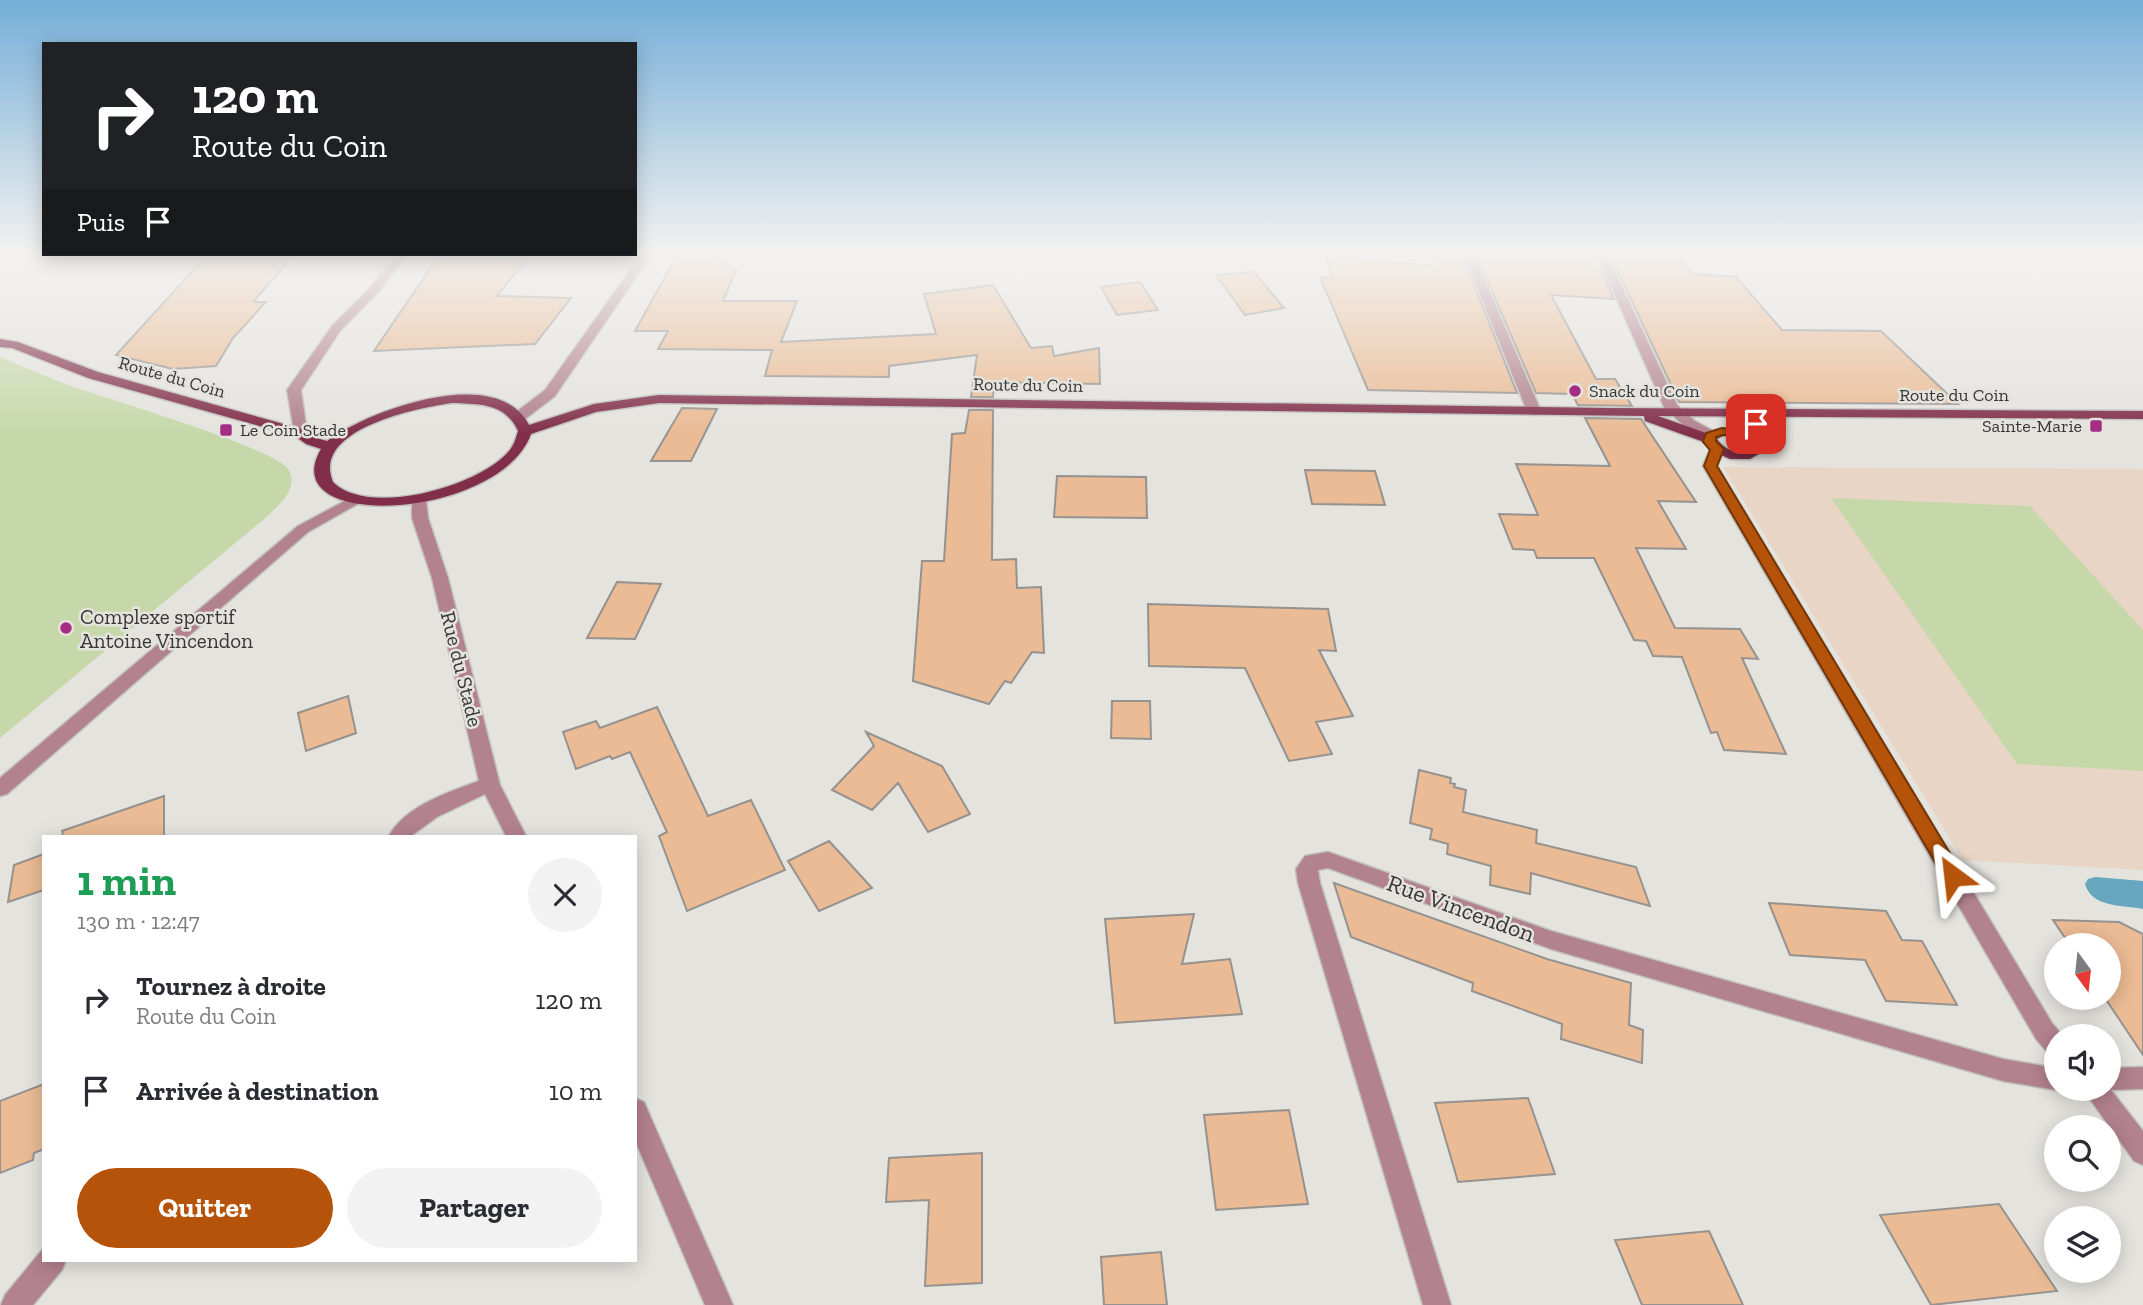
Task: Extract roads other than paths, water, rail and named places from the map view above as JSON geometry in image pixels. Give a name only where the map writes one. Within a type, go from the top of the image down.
[{"type":"main road","name":"Route du Coin","points":[[0,343],[14,345],[93,375],[300,433],[309,442],[332,445]]},
{"type":"main road","points":[[482,400],[506,407],[520,416],[525,431],[515,453],[494,471],[450,490],[419,498],[389,501],[356,499],[332,490],[323,479],[321,463],[332,445],[361,424],[392,411],[425,402],[482,400]]},
{"type":"main road","name":"Route du Coin","points":[[525,431],[594,408],[659,400],[1616,412],[2143,415]]},
{"type":"main road","name":"Route du Coin","points":[[1616,412],[1668,423],[1740,456],[1754,454],[1758,447],[1745,436],[1722,431],[1712,441]]},
{"type":"main road","points":[[1745,436],[1764,413]]},
{"type":"street","points":[[300,433],[293,390],[336,329],[352,313]]},
{"type":"street","points":[[520,416],[550,393],[606,313]]},
{"type":"street","points":[[1493,313],[1534,411]]},
{"type":"street","points":[[1628,313],[1668,401],[1690,424],[1712,441],[1710,466],[2044,1031]]},
{"type":"street","name":"Rue du Stade","points":[[419,498],[420,518],[440,578],[490,785],[515,835]]},
{"type":"street","points":[[0,789],[303,529],[356,499]]},
{"type":"street","points":[[400,835],[415,819],[454,797],[490,785]]},
{"type":"street","name":"Rue Vincendon","points":[[1437,1305],[1309,883],[1307,869],[1312,862],[1328,860],[1551,940],[2003,1070],[2044,1077]]},
{"type":"street","points":[[2121,1079],[2143,1078]]},
{"type":"street","points":[[2104,1101],[2143,1152]]},
{"type":"street","points":[[637,1115],[719,1305]]},
{"type":"street","points":[[15,1305],[50,1262]]},
{"type":"water","points":[[2095,877],[2143,881],[2143,909],[2109,904],[2094,897],[2085,884],[2088,879]]},
{"type":"place","name":"Snack du Coin","points":[[1575,391]]},
{"type":"place","name":"Sainte-Marie","points":[[2096,426]]},
{"type":"place","name":"Le Coin Stade","points":[[226,430]]},
{"type":"place","name":"Complexe sportif Antoine Vincendon","points":[[66,628]]}]
